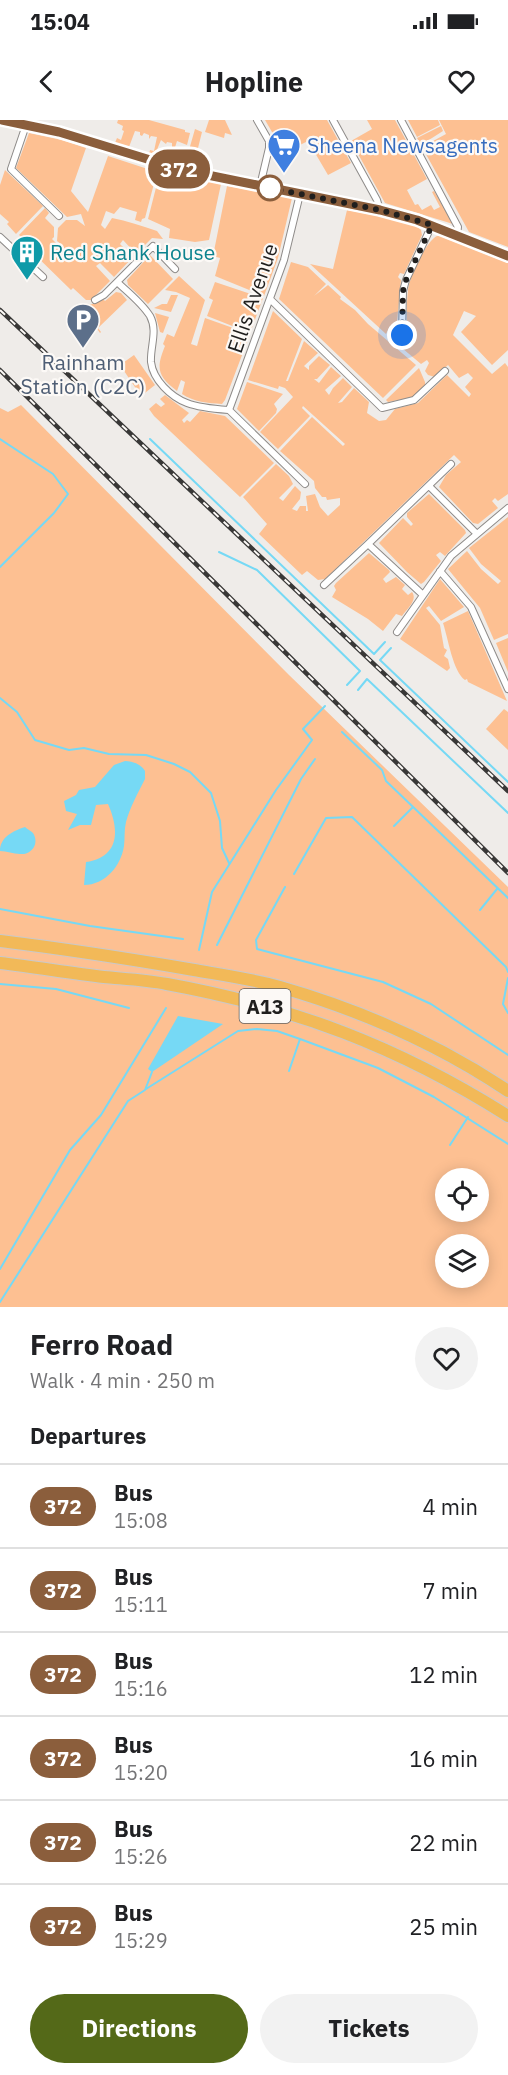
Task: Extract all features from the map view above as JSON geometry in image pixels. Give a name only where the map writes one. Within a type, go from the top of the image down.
[{"type":"highway","name":"A13","points":[[0,941],[107,954],[277,986],[349,1009],[398,1030],[444,1053],[508,1090]]},
{"type":"highway","name":"A13","points":[[0,963],[165,984],[245,1000],[312,1019],[392,1052],[460,1086],[508,1116]]},
{"type":"main road","points":[[2,120],[59,132],[160,164],[380,210],[432,225],[508,256]]},
{"type":"street","points":[[256,120],[269,141],[260,186]]},
{"type":"street","points":[[333,120],[377,200],[380,210]]},
{"type":"street","points":[[401,120],[458,227],[457,234]]},
{"type":"street","points":[[26,125],[11,169],[59,216]]},
{"type":"street","name":"Ellis Avenue","points":[[229,410],[284,260],[300,194]]},
{"type":"street","points":[[402,335],[403,291],[432,225]]},
{"type":"street","points":[[0,237],[43,277]]},
{"type":"street","points":[[95,300],[117,282],[153,246],[176,269]]},
{"type":"street","points":[[117,282],[150,317],[154,328],[151,363],[161,384],[171,394],[186,403],[229,410],[305,484]]},
{"type":"street","points":[[270,299],[382,408],[414,400],[445,371]]},
{"type":"street","points":[[324,585],[451,464]]},
{"type":"street","points":[[429,486],[476,533]]},
{"type":"street","points":[[397,632],[451,556],[508,508]]},
{"type":"street","points":[[368,544],[423,595]]},
{"type":"street","points":[[440,571],[471,606],[508,689]]},
{"type":"shaded area","points":[[118,120],[149,120],[185,130],[190,133],[187,145],[177,141],[172,157],[172,143],[167,142],[166,144],[161,140],[156,152],[161,153],[160,157],[149,154],[150,150],[154,151],[157,137],[151,136],[149,139],[149,135],[144,133],[142,136],[140,132],[135,131],[129,147],[115,143],[117,138],[121,140],[124,131],[123,126],[117,123]]},
{"type":"shaded area","points":[[209,120],[225,120],[232,135],[225,133],[224,138],[205,132]]},
{"type":"shaded area","points":[[265,120],[327,120],[351,163],[328,175],[308,141],[286,152],[277,152],[279,144]]},
{"type":"shaded area","points":[[367,120],[395,120],[427,179],[407,190],[415,205],[418,204],[422,210],[431,205],[434,210],[440,207],[432,192],[434,191],[453,224],[385,203],[351,141],[372,129]]},
{"type":"shaded area","points":[[408,120],[438,120],[440,125],[417,137]]},
{"type":"shaded area","points":[[439,120],[508,120],[508,247],[469,232],[422,147],[446,134]]},
{"type":"shaded area","points":[[441,126],[443,131],[421,145],[417,138]]},
{"type":"shaded area","points":[[195,129],[202,132],[197,152],[189,150]]},
{"type":"shaded area","points":[[29,133],[86,148],[71,191],[88,212],[108,156],[157,172],[145,218],[141,222],[135,220],[137,212],[120,207],[114,214],[106,211],[101,225],[105,229],[112,218],[118,219],[157,231],[163,239],[152,238],[136,254],[123,240],[120,244],[133,257],[114,277],[100,263],[96,266],[110,281],[91,300],[86,300],[73,288],[71,290],[27,247],[29,244],[19,235],[45,208],[49,213],[45,218],[54,227],[52,239],[60,247],[62,245],[57,241],[58,228],[66,220],[77,220],[85,226],[81,214],[67,217],[16,168]]},
{"type":"shaded area","points":[[5,170],[43,206],[16,234],[7,224],[9,222],[0,214],[0,185]]},
{"type":"shaded area","points":[[160,172],[221,184],[209,240],[195,242],[169,238],[170,229],[148,219]]},
{"type":"shaded area","points":[[227,186],[292,198],[278,258],[264,296],[215,276],[220,258],[213,256]]},
{"type":"shaded area","points":[[347,210],[393,219],[421,230],[422,235],[404,274],[400,273],[398,277],[401,280],[397,322],[395,326],[390,326],[386,334],[310,264],[333,269]]},
{"type":"shaded area","points":[[437,236],[508,263],[508,350],[492,365],[461,332],[476,316],[464,311],[453,335],[492,374],[505,363],[508,367],[508,494],[498,501],[495,498],[492,501],[498,508],[478,524],[473,523],[439,487],[446,475],[461,462],[454,455],[325,579],[318,580],[307,571],[302,575],[259,534],[267,524],[243,497],[276,464],[289,476],[293,484],[279,498],[283,501],[295,486],[301,492],[300,499],[292,509],[297,511],[300,506],[306,506],[306,511],[308,511],[306,496],[315,494],[320,507],[328,516],[340,505],[340,498],[327,500],[326,497],[322,497],[315,488],[314,481],[280,451],[312,417],[343,446],[345,444],[303,406],[302,408],[310,416],[278,449],[260,432],[293,397],[285,388],[279,386],[278,389],[248,380],[273,311],[302,339],[286,381],[288,381],[304,341],[318,353],[304,366],[309,370],[309,366],[319,356],[330,365],[317,379],[314,379],[319,383],[331,367],[341,376],[325,390],[329,395],[343,378],[352,387],[338,403],[342,402],[354,388],[369,402],[367,413],[379,421],[386,420],[395,409],[418,403],[447,375],[469,397],[471,394],[465,387],[473,378],[468,373],[459,378],[448,365],[435,377],[428,375],[425,371],[429,363],[427,360],[421,364],[396,343],[407,343],[409,284],[423,252]]},
{"type":"shaded area","points":[[150,255],[173,279],[148,304],[128,285],[127,280]]},
{"type":"shaded area","points":[[291,262],[308,267],[326,284],[314,296],[328,285],[341,297],[340,299],[416,365],[383,398],[279,299]]},
{"type":"shaded area","points":[[179,276],[205,300],[191,344],[197,346],[205,318],[250,334],[222,404],[201,402],[187,397],[182,394],[185,382],[181,380],[177,391],[165,381],[160,371],[160,360],[165,346],[163,344],[167,334],[174,337],[190,298],[165,290]]},
{"type":"shaded area","points":[[215,282],[263,298],[250,333],[207,316],[213,300],[209,298]]},
{"type":"shaded area","points":[[116,292],[121,293],[127,300],[98,328],[100,333],[82,307],[96,303],[102,298],[105,301]]},
{"type":"shaded area","points":[[171,295],[178,295],[171,312],[154,308],[167,304]]},
{"type":"shaded area","points":[[155,313],[169,317],[163,333],[160,332]]},
{"type":"shaded area","points":[[134,355],[155,385],[141,396],[120,365]]},
{"type":"shaded area","points":[[419,368],[425,386],[414,397],[388,402],[386,400]]},
{"type":"shaded area","points":[[247,382],[283,394],[274,404],[277,409],[276,413],[259,431],[237,409]]},
{"type":"shaded area","points":[[165,395],[189,413],[182,420],[184,423],[187,420],[190,422],[200,411],[225,416],[274,463],[240,497],[154,416],[149,409],[156,403],[161,407],[165,404],[160,399]]},
{"type":"shaded area","points":[[21,405],[289,675],[508,887],[508,1307],[0,1307],[0,408],[8,412]]},
{"type":"shaded area","points":[[429,494],[466,533],[445,556],[440,552],[436,555],[441,561],[421,584],[379,543],[403,518],[411,526],[413,524],[407,517],[407,513]]},
{"type":"shaded area","points":[[508,517],[508,634],[494,640],[480,608],[448,569],[467,551],[481,569],[498,584],[501,581],[481,564],[469,548]]},
{"type":"shaded area","points":[[369,553],[389,570],[390,572],[383,579],[386,583],[396,577],[405,585],[402,589],[408,595],[412,592],[414,598],[402,616],[396,614],[383,631],[332,597],[336,590],[334,586],[336,583]]},
{"type":"shaded area","points":[[440,579],[464,607],[441,621],[429,606],[426,608],[440,625],[444,648],[447,650],[444,656],[448,659],[450,668],[447,671],[400,639]]},
{"type":"shaded area","points":[[468,611],[507,701],[468,682],[457,670],[443,623]]},
{"type":"shaded area","points":[[508,638],[508,672],[496,643]]},
{"type":"shaded area","points":[[504,709],[508,712],[508,750],[486,729]]},
{"type":"water","points":[[125,761],[141,766],[145,771],[145,779],[125,825],[122,853],[111,873],[99,882],[84,885],[86,862],[105,855],[111,849],[115,833],[112,814],[108,804],[96,805],[91,825],[80,825],[68,830],[77,814],[66,811],[64,801],[76,795],[79,790],[95,787],[114,765]]},
{"type":"water","points":[[25,827],[35,837],[35,845],[31,851],[20,854],[0,851],[5,838]]},
{"type":"water","points":[[178,1016],[223,1024],[152,1072],[148,1069]]},
{"type":"waterway","points":[[0,439],[53,474],[68,494],[54,513],[0,567]]},
{"type":"waterway","points":[[150,439],[374,654],[385,642]]},
{"type":"waterway","points":[[219,552],[257,570],[360,671],[347,685]]},
{"type":"waterway","points":[[391,648],[380,660],[508,782]]},
{"type":"waterway","points":[[358,690],[367,679],[508,813]]},
{"type":"waterway","points":[[0,698],[17,712],[35,740],[69,750],[84,748],[109,754],[146,755],[190,772],[211,793],[220,821],[222,848],[229,863]]},
{"type":"waterway","points":[[199,950],[212,892],[276,790],[312,740],[303,729],[325,706]]},
{"type":"waterway","points":[[342,732],[382,770],[386,781],[508,898]]},
{"type":"waterway","points":[[217,945],[301,779],[315,759]]},
{"type":"waterway","points":[[394,826],[413,807]]},
{"type":"waterway","points":[[294,874],[326,818],[352,817],[506,967],[508,972]]},
{"type":"waterway","points":[[285,887],[256,940],[257,949],[383,982],[431,1004],[508,1055]]},
{"type":"waterway","points":[[480,910],[497,889]]},
{"type":"waterway","points":[[0,909],[90,926],[183,939]]},
{"type":"waterway","points":[[508,978],[503,1004],[508,1013]]},
{"type":"waterway","points":[[0,984],[56,989],[129,1008]]},
{"type":"waterway","points":[[0,1269],[70,1150],[101,1115],[166,1008]]},
{"type":"waterway","points":[[146,1089],[238,1031],[257,1029],[277,1031],[300,1039],[289,1071]]},
{"type":"waterway","points":[[300,1039],[378,1068],[434,1097],[508,1144]]},
{"type":"waterway","points":[[0,1302],[128,1101],[145,1090],[152,1072]]},
{"type":"waterway","points":[[450,1145],[468,1117]]},
{"type":"railway","points":[[0,310],[508,791]]},
{"type":"railway","points":[[0,370],[508,873]]},
{"type":"bus line","name":"372","points":[[2,120],[92,141],[142,159],[183,170],[380,210],[432,225],[508,256]]},
{"type":"place","name":"Sheena Newsagents","points":[[284,174]]},
{"type":"place","name":"Red Shank House","points":[[27,281]]},
{"type":"place","name":"Rainham Station (C2C)","points":[[83,349]]},
{"type":"route","points":[[270,188],[380,210],[432,225],[403,291],[402,335]]}]
